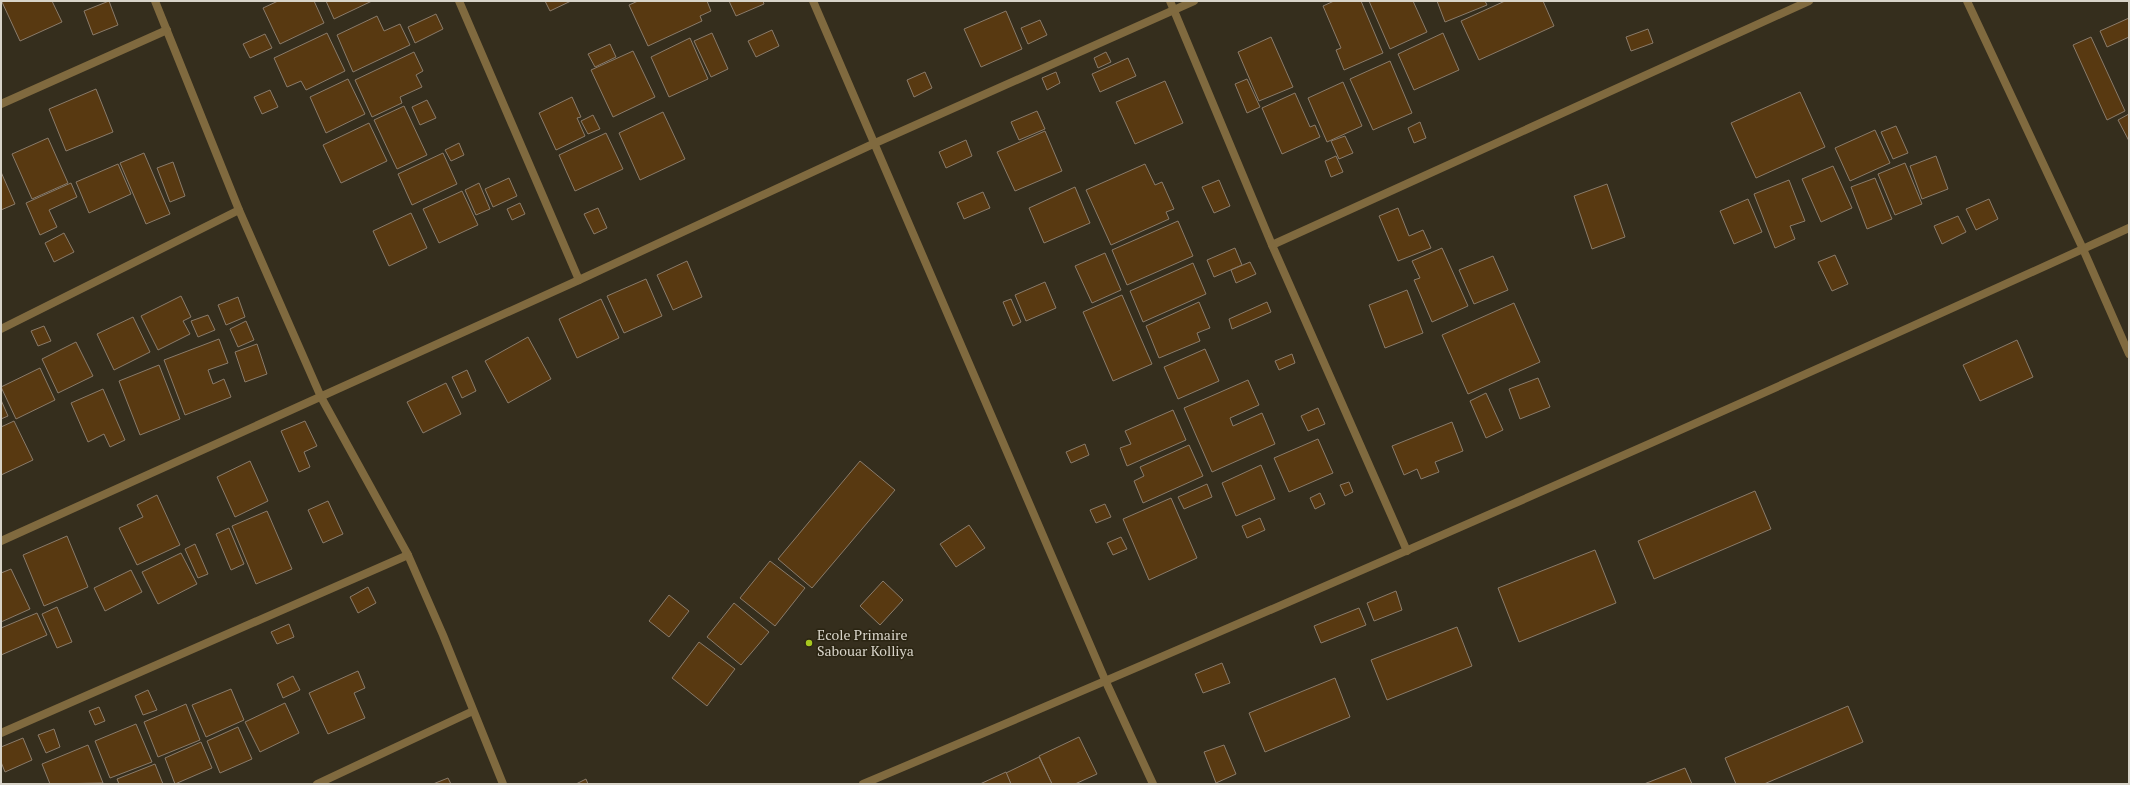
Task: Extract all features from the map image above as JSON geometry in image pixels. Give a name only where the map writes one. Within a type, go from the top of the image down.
[{"type":"street","points":[[155,1],[239,210],[321,397],[408,555],[503,784]]},
{"type":"street","points":[[459,1],[578,280]]},
{"type":"street","points":[[813,1],[873,144],[1106,682],[1153,784]]},
{"type":"street","points":[[1170,1],[1272,245],[1407,551]]},
{"type":"street","points":[[1,541],[578,280],[873,144],[1194,1]]},
{"type":"street","points":[[1272,245],[1809,1]]},
{"type":"street","points":[[1968,1],[2083,249],[2129,354]]},
{"type":"street","points":[[1,104],[167,30]]},
{"type":"street","points":[[1,330],[239,210]]},
{"type":"street","points":[[863,784],[1106,682],[1407,551],[2129,228]]},
{"type":"street","points":[[1,733],[408,555]]},
{"type":"street","points":[[317,784],[473,711]]},
{"type":"building","points":[[52,1],[62,22],[20,41],[2,2]]},
{"type":"building","points":[[109,1],[118,25],[93,35],[84,11]]},
{"type":"building","points":[[278,1],[314,1],[324,23],[280,44],[263,8]]},
{"type":"building","points":[[326,1],[372,1],[334,19]]},
{"type":"building","points":[[545,1],[571,1],[550,11]]},
{"type":"building","points":[[638,1],[707,1],[711,11],[700,16],[702,21],[648,46],[629,5]]},
{"type":"building","points":[[729,1],[763,1],[764,4],[736,16]]},
{"type":"building","points":[[1334,1],[1361,1],[1383,53],[1344,70],[1336,50],[1341,48],[1323,6]]},
{"type":"building","points":[[1369,1],[1413,1],[1427,32],[1390,49]]},
{"type":"building","points":[[1437,1],[1485,1],[1487,5],[1445,22]]},
{"type":"building","points":[[1505,1],[1543,1],[1554,26],[1479,60],[1461,21]]},
{"type":"building","points":[[1006,11],[1022,49],[981,67],[964,29]]},
{"type":"building","points":[[436,14],[443,29],[415,43],[408,27]]},
{"type":"building","points":[[377,16],[384,31],[400,24],[410,45],[353,72],[337,35]]},
{"type":"building","points":[[2129,18],[2129,37],[2107,47],[2100,31]]},
{"type":"building","points":[[1040,20],[1047,35],[1028,44],[1021,28]]},
{"type":"building","points":[[1648,29],[1653,43],[1631,51],[1626,37]]},
{"type":"building","points":[[772,30],[779,46],[756,57],[748,41]]},
{"type":"building","points":[[327,33],[345,71],[306,90],[301,81],[287,87],[274,58]]},
{"type":"building","points":[[712,33],[728,69],[711,77],[694,41]]},
{"type":"building","points":[[1443,33],[1459,70],[1414,90],[1398,54]]},
{"type":"building","points":[[265,34],[272,48],[250,58],[243,44]]},
{"type":"building","points":[[1271,37],[1293,87],[1259,101],[1238,52]]},
{"type":"building","points":[[2091,37],[2125,111],[2107,120],[2073,45]]},
{"type":"building","points":[[690,38],[708,79],[669,97],[651,57]]},
{"type":"building","points":[[610,44],[616,57],[595,67],[588,54]]},
{"type":"building","points":[[633,51],[655,97],[613,117],[591,70]]},
{"type":"building","points":[[414,52],[423,71],[416,75],[422,87],[400,97],[402,103],[372,117],[355,80]]},
{"type":"building","points":[[1106,52],[1111,62],[1098,68],[1094,58]]},
{"type":"building","points":[[1128,58],[1136,76],[1100,92],[1092,74]]},
{"type":"building","points":[[1390,61],[1412,113],[1373,130],[1350,79]]},
{"type":"building","points":[[925,72],[932,88],[914,97],[907,80]]},
{"type":"building","points":[[1056,72],[1060,83],[1047,90],[1042,78]]},
{"type":"building","points":[[348,79],[365,114],[326,133],[310,97]]},
{"type":"building","points":[[1247,79],[1260,107],[1247,113],[1235,84]]},
{"type":"building","points":[[1165,81],[1183,123],[1135,144],[1116,102]]},
{"type":"building","points":[[1343,82],[1362,126],[1327,142],[1308,98]]},
{"type":"building","points":[[96,89],[113,132],[66,151],[49,109]]},
{"type":"building","points":[[270,90],[278,107],[262,114],[254,97]]},
{"type":"building","points":[[1800,92],[1825,147],[1756,178],[1731,123]]},
{"type":"building","points":[[1295,93],[1310,127],[1315,125],[1320,137],[1282,154],[1262,108]]},
{"type":"building","points":[[572,97],[581,117],[577,118],[585,136],[556,150],[539,113]]},
{"type":"building","points":[[427,100],[436,118],[420,125],[412,107]]},
{"type":"building","points":[[404,106],[427,155],[397,169],[374,120]]},
{"type":"building","points":[[1037,111],[1045,129],[1019,140],[1011,122]]},
{"type":"building","points":[[663,112],[685,159],[640,180],[619,133]]},
{"type":"building","points":[[2129,114],[2129,141],[2118,120]]},
{"type":"building","points":[[593,115],[600,129],[588,134],[581,121]]},
{"type":"building","points":[[1420,122],[1426,138],[1414,143],[1408,128]]},
{"type":"building","points":[[369,123],[387,161],[341,183],[323,145]]},
{"type":"building","points":[[1896,126],[1908,153],[1893,159],[1881,132]]},
{"type":"building","points":[[1875,130],[1890,163],[1850,181],[1835,148]]},
{"type":"building","points":[[1045,131],[1062,171],[1015,191],[997,152]]},
{"type":"building","points":[[606,133],[623,169],[575,191],[559,155]]},
{"type":"building","points":[[1345,136],[1353,153],[1339,159],[1331,141]]},
{"type":"building","points":[[48,138],[68,183],[32,199],[12,154]]},
{"type":"building","points":[[966,140],[972,156],[946,168],[939,152]]},
{"type":"building","points":[[459,143],[464,155],[451,161],[445,150]]},
{"type":"building","points":[[144,153],[170,214],[146,224],[120,163]]},
{"type":"building","points":[[443,153],[457,184],[412,205],[398,174]]},
{"type":"building","points":[[1336,156],[1343,172],[1331,177],[1325,161]]},
{"type":"building","points":[[1936,156],[1948,189],[1922,199],[1910,166]]},
{"type":"building","points":[[173,162],[185,196],[170,202],[157,168]]},
{"type":"building","points":[[1905,163],[1922,204],[1895,215],[1878,174]]},
{"type":"building","points":[[118,164],[131,194],[89,213],[76,182]]},
{"type":"building","points":[[1145,164],[1155,185],[1162,182],[1174,209],[1166,212],[1169,219],[1111,245],[1086,190]]},
{"type":"building","points":[[1833,166],[1852,208],[1821,222],[1802,179]]},
{"type":"building","points":[[1,172],[15,204],[1,210]]},
{"type":"building","points":[[509,178],[517,196],[493,207],[485,189]]},
{"type":"building","points":[[1875,178],[1892,219],[1867,229],[1851,187]]},
{"type":"building","points":[[1219,180],[1230,206],[1214,213],[1202,187]]},
{"type":"building","points":[[1789,180],[1805,221],[1790,226],[1795,239],[1775,248],[1754,194]]},
{"type":"building","points":[[71,183],[77,197],[49,210],[57,227],[40,235],[26,203]]},
{"type":"building","points":[[479,183],[490,209],[476,215],[465,190]]},
{"type":"building","points":[[1607,184],[1625,237],[1592,249],[1574,196]]},
{"type":"building","points":[[1075,187],[1090,223],[1044,243],[1029,208]]},
{"type":"building","points":[[462,191],[478,225],[439,243],[423,209]]},
{"type":"building","points":[[983,192],[990,208],[964,219],[957,203]]},
{"type":"building","points":[[1748,199],[1762,232],[1734,244],[1720,211]]},
{"type":"building","points":[[1989,199],[1998,219],[1976,230],[1966,209]]},
{"type":"building","points":[[520,203],[525,214],[512,220],[507,209]]},
{"type":"building","points":[[598,208],[607,228],[594,234],[584,214]]},
{"type":"building","points":[[1398,208],[1409,236],[1423,230],[1431,248],[1398,261],[1379,216]]},
{"type":"building","points":[[411,213],[427,248],[389,266],[373,231]]},
{"type":"building","points":[[1958,216],[1966,232],[1942,244],[1934,226]]},
{"type":"building","points":[[1178,221],[1193,256],[1127,285],[1112,250]]},
{"type":"building","points":[[64,233],[74,252],[54,262],[45,243]]},
{"type":"building","points":[[1235,248],[1242,265],[1214,277],[1207,260]]},
{"type":"building","points":[[1442,248],[1468,306],[1432,322],[1414,280],[1420,278],[1412,261]]},
{"type":"building","points":[[1105,253],[1121,290],[1092,303],[1075,266]]},
{"type":"building","points":[[1835,255],[1848,284],[1832,291],[1818,262]]},
{"type":"building","points":[[1493,256],[1508,290],[1474,304],[1459,270]]},
{"type":"building","points":[[687,261],[702,297],[673,310],[657,275]]},
{"type":"building","points":[[1250,262],[1256,274],[1236,283],[1231,270]]},
{"type":"building","points":[[1193,263],[1206,294],[1143,322],[1130,291]]},
{"type":"building","points":[[646,279],[662,316],[624,333],[607,296]]},
{"type":"building","points":[[1045,282],[1056,308],[1026,321],[1015,295]]},
{"type":"building","points":[[1407,290],[1423,333],[1385,348],[1369,305]]},
{"type":"building","points":[[1122,295],[1152,364],[1113,381],[1083,312]]},
{"type":"building","points":[[181,296],[191,317],[183,321],[190,334],[158,350],[141,316]]},
{"type":"building","points":[[238,297],[245,317],[226,325],[218,305]]},
{"type":"building","points":[[601,299],[619,338],[577,358],[559,319]]},
{"type":"building","points":[[1011,299],[1021,322],[1013,326],[1003,302]]},
{"type":"building","points":[[1199,302],[1210,328],[1197,333],[1200,341],[1159,358],[1146,326]]},
{"type":"building","points":[[1267,302],[1271,312],[1232,329],[1229,319]]},
{"type":"building","points":[[1514,303],[1540,362],[1468,394],[1442,335]]},
{"type":"building","points":[[208,315],[215,330],[198,337],[191,321]]},
{"type":"building","points":[[133,317],[150,352],[114,370],[97,334]]},
{"type":"building","points":[[246,321],[254,340],[238,347],[230,329]]},
{"type":"building","points":[[44,326],[51,341],[38,346],[31,331]]},
{"type":"building","points":[[528,337],[551,379],[508,403],[485,361]]},
{"type":"building","points":[[219,339],[228,363],[208,370],[213,384],[224,379],[231,397],[185,415],[164,360]]},
{"type":"building","points":[[2017,340],[2033,377],[1980,401],[1963,365]]},
{"type":"building","points":[[76,342],[93,376],[58,393],[42,359]]},
{"type":"building","points":[[257,344],[267,374],[245,382],[235,352]]},
{"type":"building","points":[[1205,349],[1219,381],[1178,399],[1164,367]]},
{"type":"building","points":[[1292,354],[1295,363],[1279,370],[1275,361]]},
{"type":"building","points":[[159,365],[180,419],[140,435],[119,381]]},
{"type":"building","points":[[40,368],[55,400],[16,419],[1,387]]},
{"type":"building","points":[[467,370],[476,391],[462,398],[452,377]]},
{"type":"building","points":[[1538,378],[1550,407],[1520,419],[1509,389]]},
{"type":"building","points":[[1248,380],[1259,405],[1230,418],[1233,426],[1262,413],[1275,444],[1212,472],[1184,408]]},
{"type":"building","points":[[446,383],[461,414],[423,433],[407,402]]},
{"type":"building","points":[[103,389],[125,440],[110,447],[104,434],[88,442],[71,403]]},
{"type":"building","points":[[1486,393],[1503,430],[1486,438],[1470,401]]},
{"type":"building","points":[[1,400],[8,416],[1,419]]},
{"type":"building","points":[[1318,408],[1325,424],[1308,431],[1301,416]]},
{"type":"building","points":[[1173,410],[1186,440],[1127,466],[1120,448],[1131,444],[1125,431]]},
{"type":"building","points":[[14,421],[33,460],[1,475],[1,427]]},
{"type":"building","points":[[305,421],[317,446],[304,452],[310,467],[299,472],[281,431]]},
{"type":"building","points":[[1452,422],[1463,451],[1435,462],[1439,472],[1421,479],[1417,469],[1404,475],[1392,446]]},
{"type":"building","points":[[1318,439],[1333,473],[1289,492],[1274,458]]},
{"type":"building","points":[[1085,444],[1089,455],[1071,463],[1066,452]]},
{"type":"building","points":[[1189,445],[1203,476],[1143,503],[1134,481],[1144,476],[1140,467]]},
{"type":"building","points":[[250,461],[268,501],[235,517],[217,477]]},
{"type":"building","points":[[860,461],[895,490],[812,588],[778,559]]},
{"type":"building","points":[[1261,465],[1275,499],[1236,516],[1222,483]]},
{"type":"building","points":[[1349,482],[1353,492],[1345,496],[1340,485]]},
{"type":"building","points":[[1207,484],[1212,497],[1184,509],[1178,497]]},
{"type":"building","points":[[1755,491],[1771,529],[1654,579],[1638,541]]},
{"type":"building","points":[[1320,493],[1325,504],[1315,509],[1310,498]]},
{"type":"building","points":[[157,495],[180,545],[137,565],[119,528],[143,517],[137,505]]},
{"type":"building","points":[[1171,498],[1197,558],[1149,580],[1123,519]]},
{"type":"building","points":[[328,501],[343,534],[323,543],[308,510]]},
{"type":"building","points":[[1105,504],[1111,517],[1096,523],[1090,510]]},
{"type":"building","points":[[267,511],[292,569],[256,584],[232,526]]},
{"type":"building","points":[[1260,518],[1265,530],[1247,538],[1242,526]]},
{"type":"building","points":[[969,525],[985,548],[956,567],[940,544]]},
{"type":"building","points":[[229,528],[244,564],[231,570],[216,534]]},
{"type":"building","points":[[67,536],[88,587],[44,606],[23,555]]},
{"type":"building","points":[[1121,537],[1127,549],[1113,555],[1107,543]]},
{"type":"building","points":[[195,544],[208,574],[198,578],[185,549]]},
{"type":"building","points":[[1595,550],[1616,603],[1519,642],[1498,588]]},
{"type":"building","points":[[181,553],[197,584],[158,604],[142,572]]},
{"type":"building","points":[[770,561],[805,588],[775,626],[740,598]]},
{"type":"building","points":[[11,569],[30,609],[1,622],[1,573]]},
{"type":"building","points":[[131,570],[142,592],[105,611],[94,588]]},
{"type":"building","points":[[883,581],[903,600],[880,625],[860,606]]},
{"type":"building","points":[[368,587],[376,603],[358,613],[350,597]]},
{"type":"building","points":[[1396,591],[1402,610],[1374,621],[1367,603]]},
{"type":"building","points":[[669,595],[689,611],[669,637],[649,621]]},
{"type":"building","points":[[734,603],[769,632],[741,665],[707,637]]},
{"type":"building","points":[[57,607],[72,642],[57,648],[42,614]]},
{"type":"building","points":[[1359,608],[1366,625],[1321,643],[1314,626]]},
{"type":"building","points":[[37,613],[47,635],[1,655],[1,628]]},
{"type":"building","points":[[289,624],[294,637],[277,644],[271,632]]},
{"type":"building","points":[[1457,627],[1472,666],[1387,700],[1371,660]]},
{"type":"building","points":[[699,642],[735,669],[707,706],[672,678]]},
{"type":"building","points":[[1222,663],[1230,683],[1203,693],[1195,674]]},
{"type":"building","points":[[358,671],[365,688],[354,693],[365,718],[328,734],[309,693]]},
{"type":"building","points":[[293,676],[300,690],[283,698],[277,684]]},
{"type":"building","points":[[1335,678],[1350,717],[1265,752],[1249,713]]},
{"type":"building","points":[[231,689],[244,720],[206,737],[192,705]]},
{"type":"building","points":[[148,690],[157,710],[143,715],[135,696]]},
{"type":"building","points":[[285,703],[299,733],[260,752],[245,722]]},
{"type":"building","points":[[186,704],[200,740],[158,757],[144,722]]},
{"type":"building","points":[[1848,706],[1863,742],[1764,784],[1736,784],[1725,758]]},
{"type":"building","points":[[99,707],[105,721],[95,725],[89,711]]},
{"type":"building","points":[[136,724],[152,762],[110,778],[95,741]]},
{"type":"building","points":[[238,727],[252,759],[220,773],[207,741]]},
{"type":"building","points":[[54,729],[60,747],[46,753],[38,735]]},
{"type":"building","points":[[1079,737],[1097,774],[1075,784],[1052,784],[1039,756]]},
{"type":"building","points":[[23,738],[32,760],[5,772],[1,762],[1,747]]},
{"type":"building","points":[[201,742],[212,768],[175,784],[165,758]]},
{"type":"building","points":[[88,745],[103,783],[50,784],[42,764]]},
{"type":"building","points":[[1224,745],[1236,774],[1216,783],[1204,752]]},
{"type":"building","points":[[1039,757],[1052,784],[1011,784],[1006,773]]},
{"type":"building","points":[[155,764],[163,784],[119,784],[117,779]]},
{"type":"building","points":[[1685,768],[1692,784],[1644,784]]},
{"type":"building","points":[[1006,772],[1011,784],[980,784]]},
{"type":"building","points":[[448,778],[451,784],[433,784]]},
{"type":"building","points":[[586,779],[588,784],[576,784]]},
{"type":"place","name":"Ecole Primaire Sabouar Kolliya","points":[[809,643]]}]
